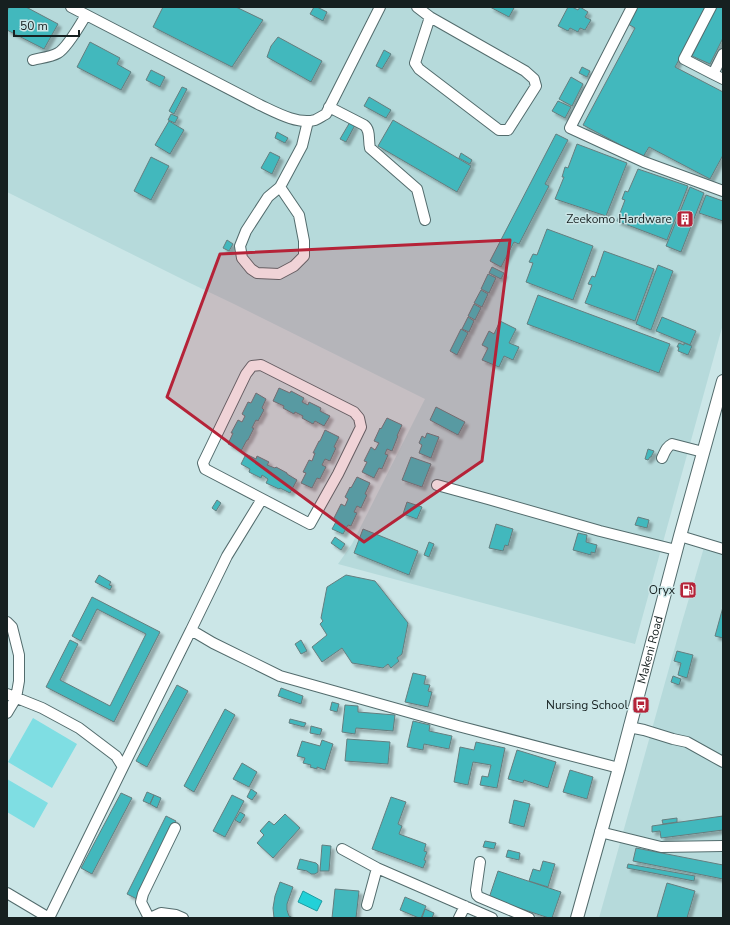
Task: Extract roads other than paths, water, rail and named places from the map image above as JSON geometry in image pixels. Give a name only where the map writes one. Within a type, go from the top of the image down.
[{"type":"main road","name":"Makeni Road","points":[[577,918],[619,768],[703,452],[718,416],[723,381]]},
{"type":"street","points":[[71,7],[274,112],[301,121],[315,120],[326,114],[380,7]]},
{"type":"street","points":[[417,7],[430,17],[525,71],[534,79],[536,86],[508,130],[499,130],[419,69],[415,63],[430,17]]},
{"type":"street","points":[[632,7],[570,128],[644,162],[723,191]]},
{"type":"street","points":[[711,7],[684,59],[723,79]]},
{"type":"street","points":[[33,60],[53,55],[64,49],[86,15]]},
{"type":"street","points":[[713,74],[723,54]]},
{"type":"street","points":[[329,107],[367,128],[370,148],[417,189],[425,220]]},
{"type":"street","points":[[280,187],[299,215],[304,241],[304,256],[294,266],[279,274],[257,274],[250,269],[242,258],[240,246],[246,231],[268,197],[280,187],[302,146],[308,121]]},
{"type":"street","points":[[261,365],[354,412],[359,418],[361,426],[338,474],[310,524],[262,499],[205,469],[203,463],[246,374],[252,366],[261,365]]},
{"type":"street","points":[[662,458],[666,449],[672,444],[703,452]]},
{"type":"street","points":[[437,485],[600,531],[676,550]]},
{"type":"street","points":[[7,893],[49,918],[227,556],[262,499]]},
{"type":"street","points":[[680,536],[723,549]]},
{"type":"street","points":[[7,622],[12,627],[19,655],[19,681],[12,696],[7,713]]},
{"type":"street","points":[[191,630],[280,676],[472,730],[619,768]]},
{"type":"street","points":[[12,696],[42,708],[79,728],[116,756],[123,767]]},
{"type":"street","points":[[629,727],[687,742],[723,762]]},
{"type":"street","points":[[175,828],[143,894],[141,902],[150,918],[162,913],[176,915],[183,918]]},
{"type":"street","points":[[600,832],[661,847],[723,846]]},
{"type":"street","points":[[342,848],[378,868],[492,918]]},
{"type":"street","points":[[480,862],[476,890],[479,897],[529,918]]},
{"type":"street","points":[[367,905],[378,868]]},
{"type":"street","points":[[459,918],[465,906]]},
{"type":"place","name":"Zeekomo Hardware","points":[[685,219]]},
{"type":"place","name":"Oryx","points":[[688,590]]},
{"type":"place","name":"Nursing School","points":[[641,705]]}]
